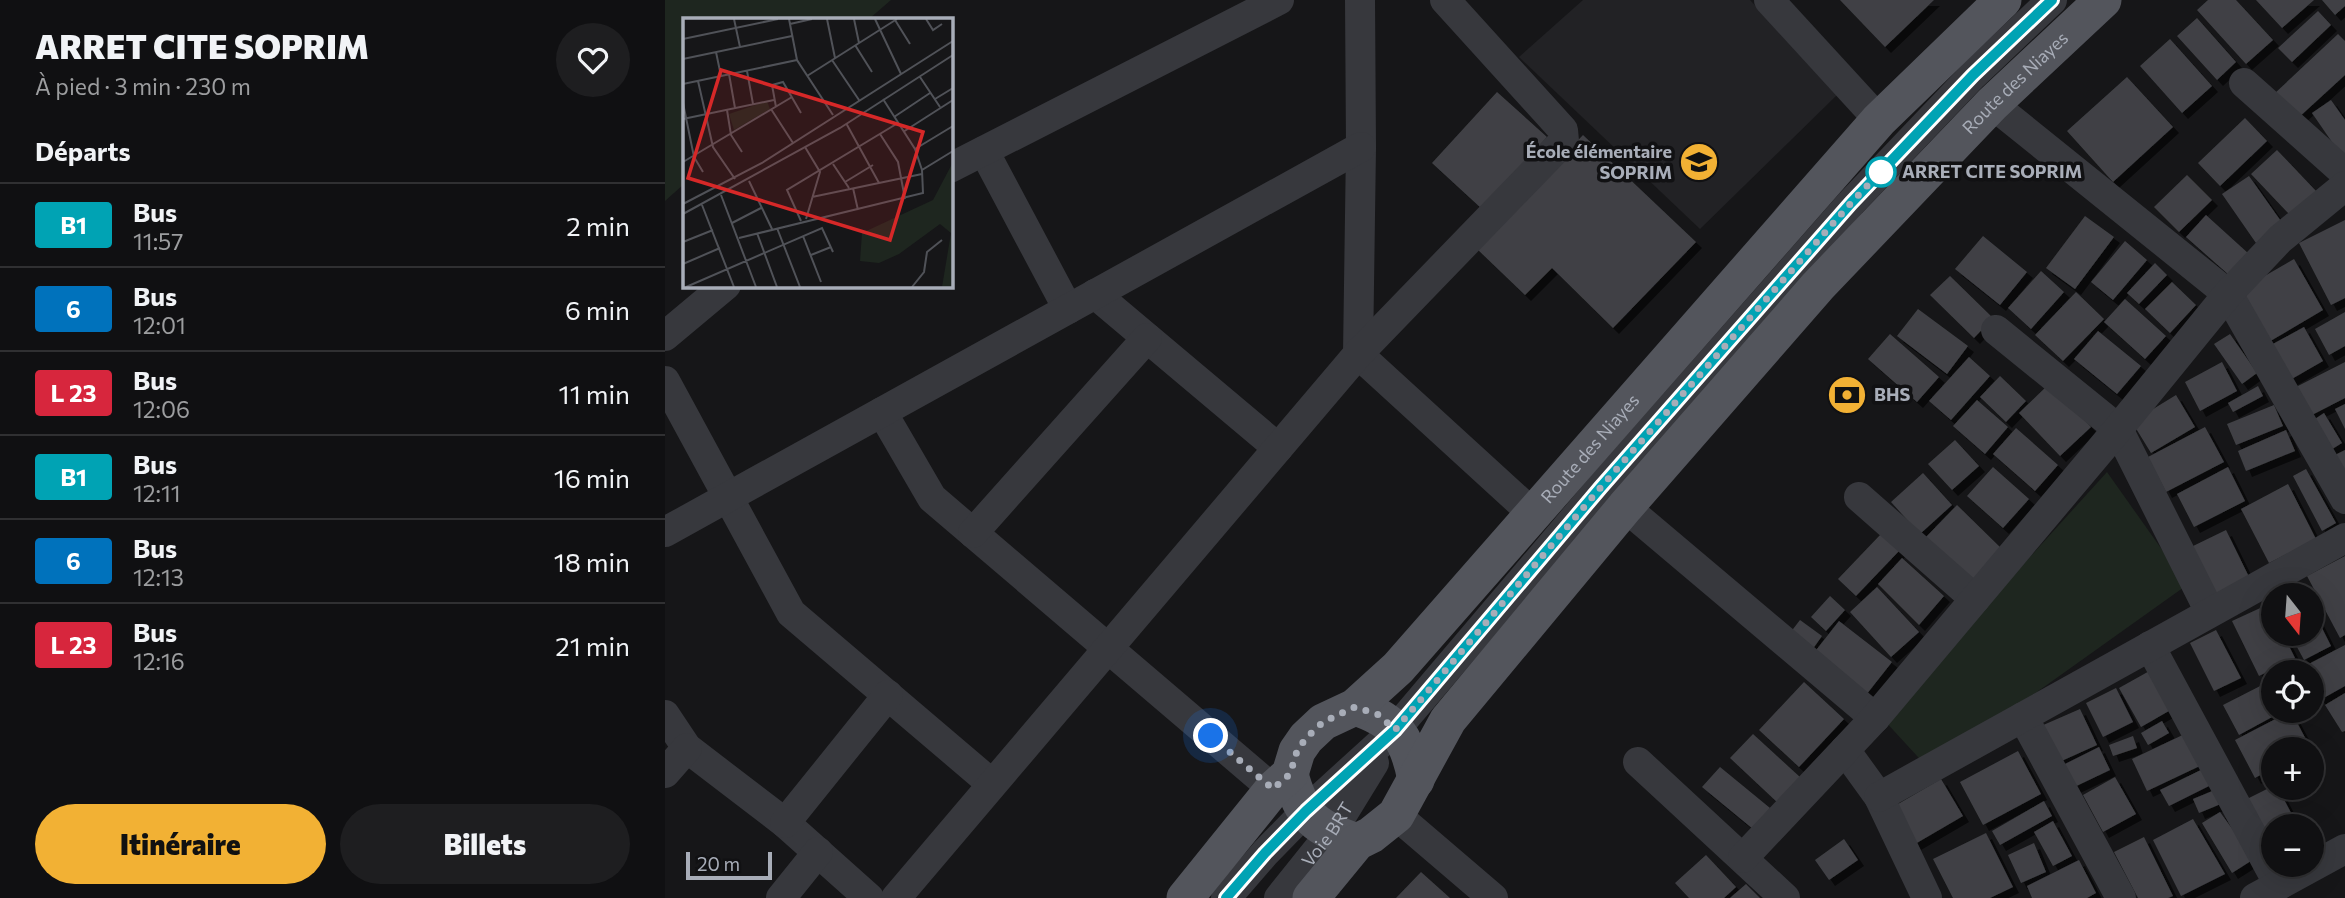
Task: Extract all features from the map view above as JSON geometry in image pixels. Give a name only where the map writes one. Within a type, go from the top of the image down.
[{"type":"main road","name":"Route des Niayes","points":[[1185,898],[1282,782],[1306,738],[1323,722],[1355,707],[1398,668],[1879,120],[2003,0]]},
{"type":"main road","name":"Route des Niayes","points":[[1395,815],[1448,720],[1625,507],[1818,286],[1992,104],[2103,0]]},
{"type":"main road","points":[[1355,707],[1379,715],[1405,741],[1412,758],[1416,780]]},
{"type":"main road","points":[[1282,782],[1331,829],[1371,835],[1395,815]]},
{"type":"main road","points":[[1311,898],[1331,829]]},
{"type":"street","points":[[952,167],[1279,0]]},
{"type":"street","points":[[1360,0],[1358,354],[1532,513]]},
{"type":"street","points":[[896,898],[1358,354],[1565,141],[1563,130],[1445,0]]},
{"type":"street","points":[[1769,0],[1879,120]]},
{"type":"street","name":"Voie BRT","points":[[1279,898],[1331,829],[1395,730],[1601,487],[1851,203],[1973,75],[2052,0]]},
{"type":"street","points":[[2244,83],[2345,173]]},
{"type":"street","points":[[1992,104],[2228,293],[2345,499]]},
{"type":"street","points":[[665,532],[1361,146]]},
{"type":"street","points":[[984,151],[1068,309]]},
{"type":"street","points":[[1743,858],[1875,718],[2228,293],[2280,239],[2345,187]]},
{"type":"street","points":[[665,336],[724,287]]},
{"type":"street","points":[[1095,294],[1278,448]]},
{"type":"street","points":[[1996,330],[2117,429],[2210,612]]},
{"type":"street","points":[[973,533],[1147,338]]},
{"type":"street","points":[[665,381],[791,612],[992,784]]},
{"type":"street","points":[[882,412],[932,498],[1108,648],[1282,782]]},
{"type":"street","points":[[1859,497],[1975,599]]},
{"type":"street","points":[[1625,507],[1875,718]]},
{"type":"street","points":[[1879,797],[2345,537]]},
{"type":"street","points":[[2150,646],[2267,891],[2341,859]]},
{"type":"street","points":[[785,823],[888,695]]},
{"type":"street","points":[[665,715],[687,748],[785,823],[869,898]]},
{"type":"street","points":[[2023,717],[2121,898]]},
{"type":"street","points":[[665,773],[687,748]]},
{"type":"street","points":[[1845,750],[1879,797],[1927,898]]},
{"type":"street","points":[[1638,762],[1785,898]]},
{"type":"street","points":[[1395,815],[1493,898]]},
{"type":"street","name":"Voie BRT","points":[[1226,898],[1265,853],[1331,829]]},
{"type":"street","points":[[781,898],[818,852]]},
{"type":"shaded area","points":[[665,0],[891,0],[870,18],[683,18],[683,185],[665,201]]},
{"type":"shaded area","name":"École élémentaire SOPRIM","points":[[1583,0],[1750,0],[1837,95],[1700,229],[1519,57]]},
{"type":"shaded area","points":[[2107,472],[2187,585],[1929,769],[1883,719]]},
{"type":"building","points":[[1840,0],[1934,0],[1885,47]]},
{"type":"building","points":[[2208,0],[2236,0],[2273,40],[2246,64],[2197,10]]},
{"type":"building","points":[[2256,0],[2314,0],[2282,28]]},
{"type":"building","points":[[2322,0],[2345,0],[2345,6],[2335,15]]},
{"type":"building","points":[[2318,11],[2331,25],[2292,62],[2278,48]]},
{"type":"building","points":[[2197,18],[2236,62],[2217,80],[2177,36]]},
{"type":"building","points":[[2338,34],[2345,41],[2345,75],[2297,119],[2274,94]]},
{"type":"building","points":[[2170,39],[2212,86],[2182,113],[2140,66]]},
{"type":"building","points":[[2127,77],[2173,127],[2113,182],[2067,131]]},
{"type":"building","points":[[1497,92],[1547,137],[1482,209],[1432,163]]},
{"type":"building","points":[[2331,100],[2345,120],[2345,161],[2312,113]]},
{"type":"building","points":[[2245,118],[2267,141],[2220,186],[2198,163]]},
{"type":"building","points":[[1583,135],[1696,242],[1613,328],[1552,268],[1525,295],[1476,248]]},
{"type":"building","points":[[2277,150],[2316,191],[2290,215],[2251,174]]},
{"type":"building","points":[[2187,175],[2212,200],[2179,232],[2154,207]]},
{"type":"building","points":[[2249,176],[2283,224],[2256,243],[2222,194]]},
{"type":"building","points":[[2206,215],[2249,254],[2229,275],[2186,237]]},
{"type":"building","points":[[2085,216],[2114,237],[2075,289],[2046,268]]},
{"type":"building","points":[[2345,220],[2345,298],[2331,305],[2299,243]]},
{"type":"building","points":[[1983,236],[2027,272],[2000,305],[1955,269]]},
{"type":"building","points":[[2125,241],[2147,260],[2113,300],[2091,282]]},
{"type":"building","points":[[2294,259],[2323,310],[2267,343],[2237,292]]},
{"type":"building","points":[[2155,263],[2167,275],[2139,304],[2127,293]]},
{"type":"building","points":[[2041,271],[2064,292],[2031,329],[2008,308]]},
{"type":"building","points":[[1950,276],[1993,318],[1974,338],[1930,295]]},
{"type":"building","points":[[2172,282],[2196,305],[2170,333],[2145,309]]},
{"type":"building","points":[[2076,292],[2104,319],[2063,361],[2035,335]]},
{"type":"building","points":[[2125,299],[2166,336],[2145,359],[2104,322]]},
{"type":"building","points":[[1918,309],[1968,346],[1947,374],[1897,336]]},
{"type":"building","points":[[2345,312],[2345,346],[2329,355],[2315,329]]},
{"type":"building","points":[[2304,327],[2323,361],[2290,380],[2271,345]]},
{"type":"building","points":[[2098,331],[2141,366],[2117,394],[2074,359]]},
{"type":"building","points":[[1890,334],[1939,377],[1917,402],[1868,359]]},
{"type":"building","points":[[2230,334],[2257,373],[2242,384],[2214,344]]},
{"type":"building","points":[[1969,357],[1990,376],[1951,420],[1929,401]]},
{"type":"building","points":[[2222,362],[2237,391],[2200,411],[2185,382]]},
{"type":"building","points":[[2345,362],[2345,398],[2310,416],[2296,387]]},
{"type":"building","points":[[2000,376],[2026,401],[2006,422],[1980,397]]},
{"type":"building","points":[[2050,383],[2091,427],[2060,456],[2019,413]]},
{"type":"building","points":[[2258,386],[2263,396],[2233,412],[2228,403]]},
{"type":"building","points":[[2176,395],[2195,427],[2151,453],[2132,422]]},
{"type":"building","points":[[1977,400],[2008,427],[1985,454],[1953,426]]},
{"type":"building","points":[[2345,404],[2345,429],[2335,409]]},
{"type":"building","points":[[2274,405],[2283,426],[2236,445],[2227,424]]},
{"type":"building","points":[[2324,413],[2342,443],[2329,451],[2312,421]]},
{"type":"building","points":[[2205,427],[2224,462],[2166,492],[2148,457]]},
{"type":"building","points":[[2016,428],[2058,465],[2035,491],[1993,454]]},
{"type":"building","points":[[2286,430],[2295,451],[2246,471],[2238,451]]},
{"type":"building","points":[[1955,440],[1979,466],[1952,490],[1928,464]]},
{"type":"building","points":[[2345,450],[2345,476],[2335,455]]},
{"type":"building","points":[[1993,467],[2029,499],[2003,528],[1967,496]]},
{"type":"building","points":[[2228,467],[2245,501],[2194,527],[2177,494]]},
{"type":"building","points":[[2306,469],[2336,523],[2322,531],[2293,476]]},
{"type":"building","points":[[1923,473],[1952,505],[1920,534],[1891,502]]},
{"type":"building","points":[[2288,484],[2316,539],[2269,563],[2241,509]]},
{"type":"building","points":[[1957,505],[2004,551],[1972,583],[1926,537]]},
{"type":"building","points":[[2226,530],[2253,585],[2216,603],[2189,548]]},
{"type":"building","points":[[1881,534],[1899,551],[1856,596],[1838,579]]},
{"type":"building","points":[[2345,556],[2345,635],[2340,638],[2324,608],[2324,583],[2311,583],[2307,576]]},
{"type":"building","points":[[1902,558],[1944,596],[1919,625],[1878,584]]},
{"type":"building","points":[[1877,587],[1919,632],[1891,657],[1850,612]]},
{"type":"building","points":[[1830,596],[1845,610],[1826,631],[1811,617]]},
{"type":"building","points":[[2261,608],[2261,646],[2289,646],[2295,658],[2261,660],[2259,676],[2232,621]]},
{"type":"building","points":[[1800,620],[1822,636],[1812,650],[1790,633]]},
{"type":"building","points":[[1839,621],[1892,662],[1866,695],[1813,654]]},
{"type":"building","points":[[2216,630],[2241,678],[2214,691],[2190,643]]},
{"type":"building","points":[[2324,632],[2331,646],[2304,660],[2296,646],[2324,646]]},
{"type":"building","points":[[2345,645],[2345,686],[2324,698],[2324,660],[2316,660]]},
{"type":"building","points":[[2153,669],[2174,708],[2141,727],[2119,688]]},
{"type":"building","points":[[1804,682],[1844,719],[1799,767],[1759,730]]},
{"type":"building","points":[[2261,686],[2261,723],[2239,735],[2223,705]]},
{"type":"building","points":[[2116,688],[2133,722],[2103,737],[2086,703]]},
{"type":"building","points":[[2345,693],[2345,731],[2342,732],[2325,705]]},
{"type":"building","points":[[2080,709],[2097,745],[2057,763],[2041,726]]},
{"type":"building","points":[[2162,721],[2169,733],[2148,745],[2141,733]]},
{"type":"building","points":[[2268,723],[2297,723],[2305,737],[2261,737],[2261,775],[2255,778],[2235,740]]},
{"type":"building","points":[[2189,732],[2204,764],[2147,791],[2132,759]]},
{"type":"building","points":[[1753,734],[1801,778],[1778,803],[1730,758]]},
{"type":"building","points":[[2133,736],[2137,748],[2113,756],[2109,745]]},
{"type":"building","points":[[2099,747],[2110,770],[2068,790],[2057,768]]},
{"type":"building","points":[[2018,751],[2041,794],[1983,825],[1960,782]]},
{"type":"building","points":[[2209,766],[2217,782],[2169,806],[2160,790]]},
{"type":"building","points":[[1720,767],[1770,808],[1753,829],[1702,787]]},
{"type":"building","points":[[2115,777],[2136,814],[2103,832],[2083,795]]},
{"type":"building","points":[[1941,779],[1963,816],[1915,844],[1893,807]]},
{"type":"building","points":[[2222,787],[2228,801],[2199,813],[2193,799]]},
{"type":"building","points":[[2261,792],[2261,800],[2284,800],[2292,814],[2261,814],[2261,840],[2241,802]]},
{"type":"building","points":[[2044,801],[2052,816],[2000,845],[1992,831]]},
{"type":"building","points":[[2220,812],[2254,859],[2232,873],[2202,823]]},
{"type":"building","points":[[2193,819],[2225,874],[2181,896],[2153,840]]},
{"type":"building","points":[[2053,821],[2072,856],[2053,866],[2034,832]]},
{"type":"building","points":[[1986,833],[2013,887],[1990,898],[1953,898],[1933,859]]},
{"type":"building","points":[[2144,837],[2173,896],[2138,898],[2114,852]]},
{"type":"building","points":[[1844,839],[1858,860],[1829,880],[1815,860]]},
{"type":"building","points":[[2034,843],[2046,872],[2021,883],[2008,855]]},
{"type":"building","points":[[1706,855],[1736,887],[1724,898],[1689,898],[1675,883]]},
{"type":"building","points":[[2079,860],[2096,893],[2087,898],[2032,898],[2027,886]]},
{"type":"building","points":[[1421,872],[1450,898],[1396,898]]},
{"type":"building","points":[[1746,884],[1760,898],[1730,898]]},
{"type":"bus line","name":"B1","points":[[1226,898],[1306,811],[1395,730],[1601,487],[1851,203],[1973,75],[2052,0]]},
{"type":"place","name":"École élémentaire SOPRIM","points":[[1699,162]]},
{"type":"place","name":"ARRET CITE SOPRIM","points":[[1881,172]]},
{"type":"place","name":"BHS","points":[[1847,395]]},
{"type":"route","points":[[1211,736],[1273,789],[1290,774],[1297,751],[1323,722],[1355,707],[1379,715],[1395,730],[1601,487],[1886,166],[1881,172]]}]
